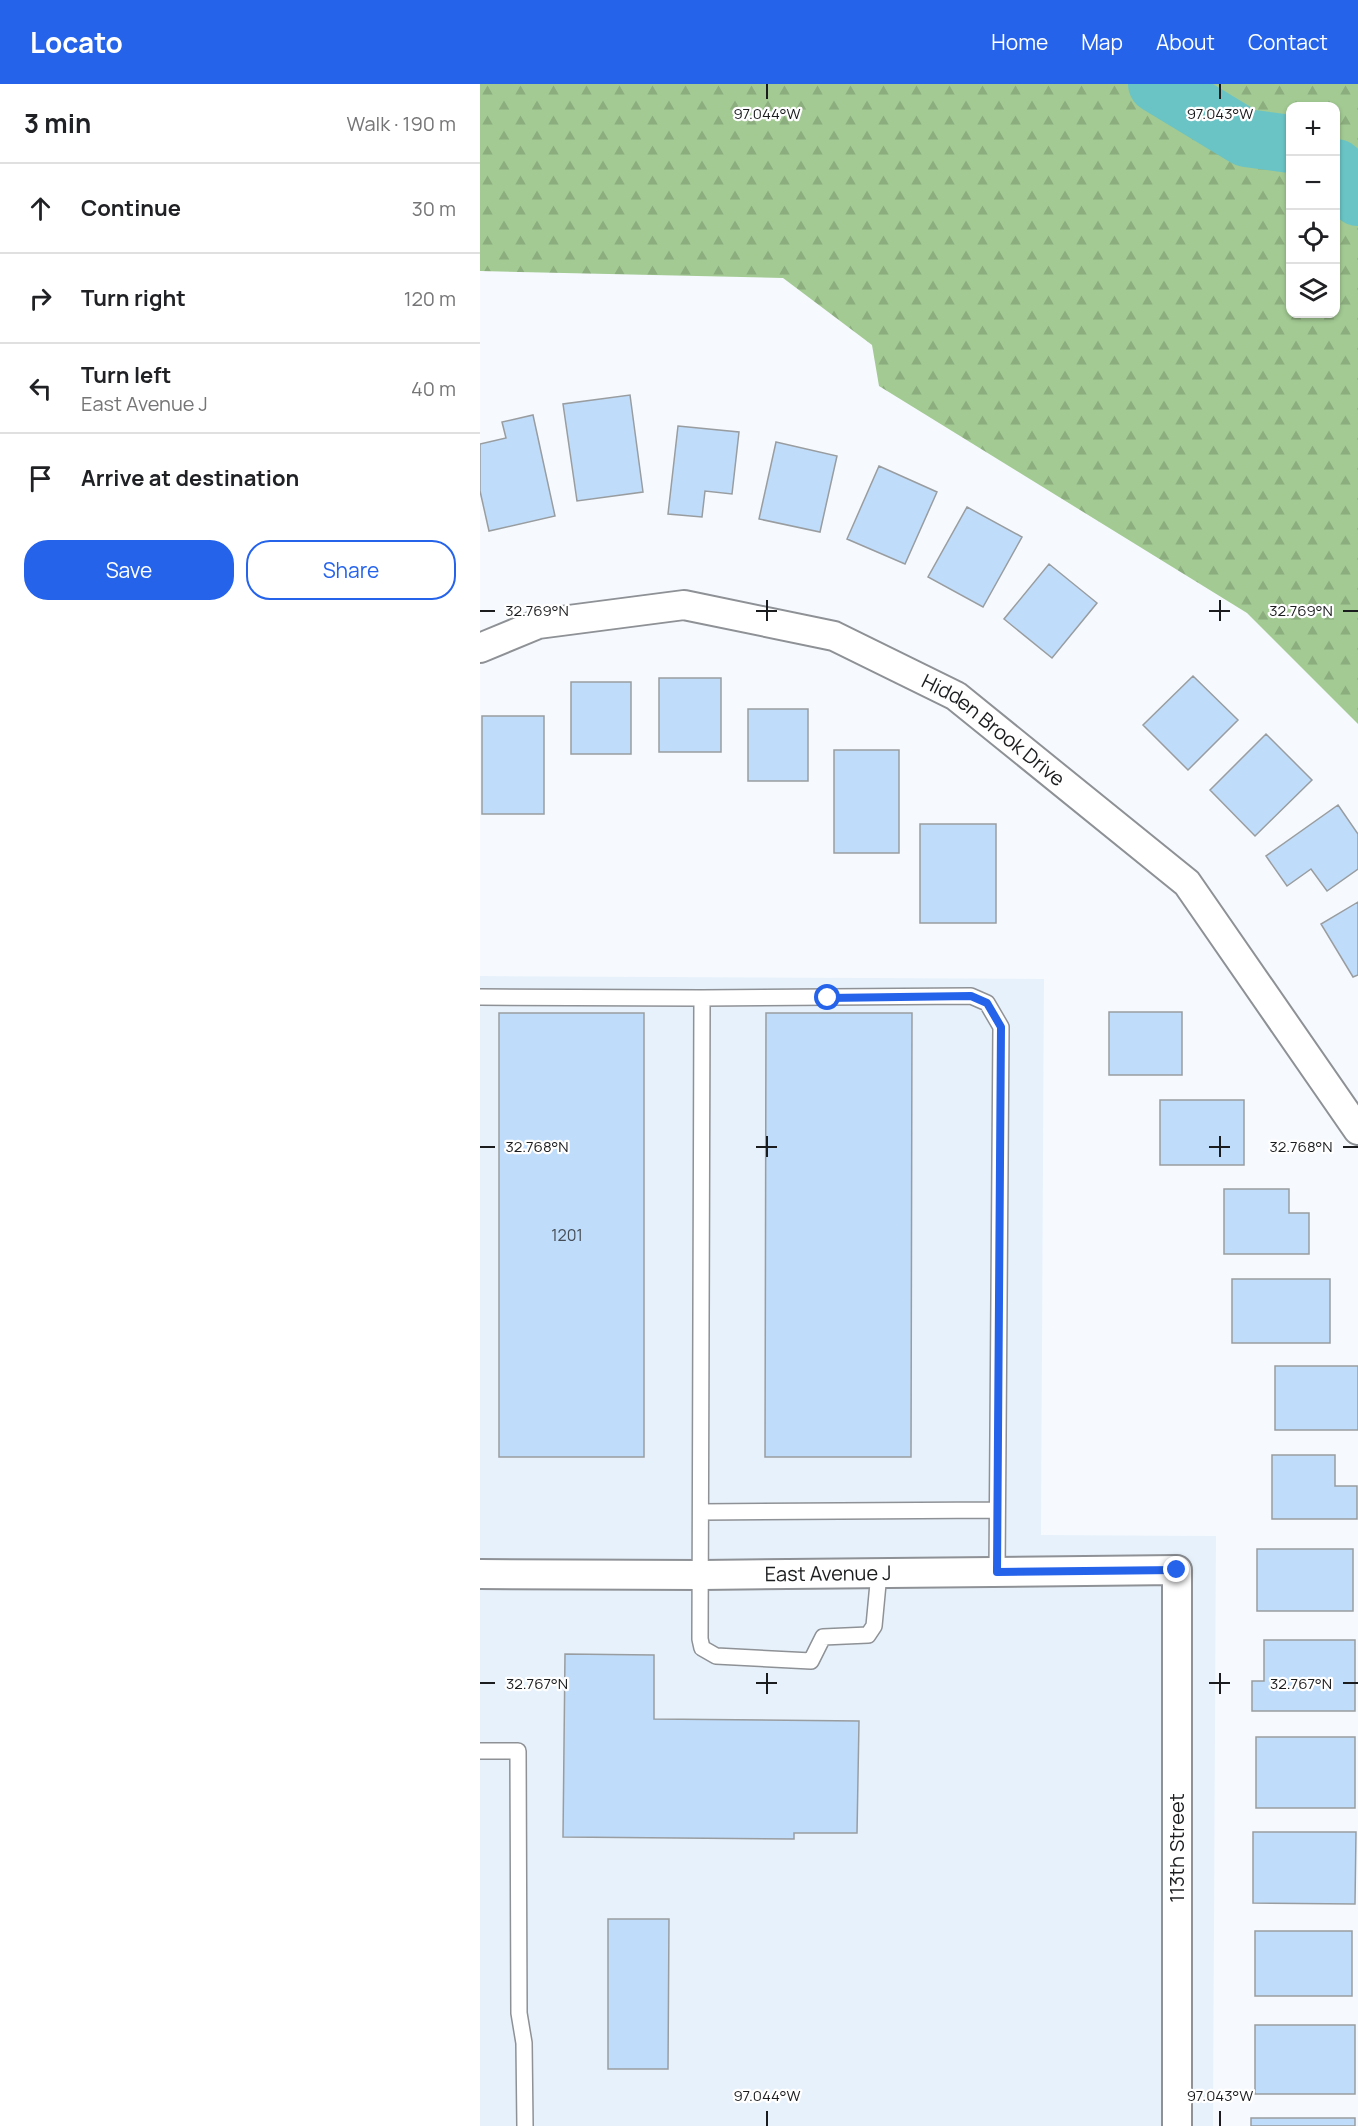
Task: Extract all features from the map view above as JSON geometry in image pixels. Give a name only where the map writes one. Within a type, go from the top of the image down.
[{"type":"street","name":"Hidden Brook Drive","points":[[480,648],[538,624],[684,605],[834,636],[956,696],[1187,883],[1358,1130]]},
{"type":"street","name":"East Avenue J","points":[[480,1574],[701,1575],[1177,1570]]},
{"type":"street","name":"113th Street","points":[[1177,1570],[1177,2126]]},
{"type":"lane","points":[[480,997],[971,996],[987,1003],[1001,1027],[997,1572]]},
{"type":"lane","points":[[702,998],[700,1639],[702,1648],[716,1656],[811,1661],[824,1637],[868,1635],[874,1626],[879,1573]]},
{"type":"lane","points":[[701,1512],[998,1510]]},
{"type":"lane","points":[[480,1751],[519,1751],[519,2013],[524,2043],[525,2126]]},
{"type":"shaded area","points":[[480,976],[1044,979],[1041,1535],[1216,1536],[1213,2126],[480,2126]]},
{"type":"green space","points":[[480,84],[1358,84],[1358,724],[1247,613],[879,386],[872,345],[783,278],[480,271]]},
{"type":"building","points":[[630,395],[643,492],[577,501],[563,404]]},
{"type":"building","points":[[533,415],[555,516],[489,531],[480,491],[480,444],[506,438],[502,422]]},
{"type":"building","points":[[678,426],[739,432],[732,494],[705,491],[702,517],[668,514]]},
{"type":"building","points":[[776,442],[837,456],[820,532],[759,519]]},
{"type":"building","points":[[879,466],[937,492],[905,564],[847,539]]},
{"type":"building","points":[[967,507],[1022,537],[983,607],[928,577]]},
{"type":"building","points":[[1049,564],[1097,603],[1052,658],[1004,619]]},
{"type":"building","points":[[1193,676],[1238,720],[1188,770],[1143,725]]},
{"type":"building","points":[[659,678],[721,678],[721,752],[659,752]]},
{"type":"building","points":[[571,682],[631,682],[631,754],[571,754]]},
{"type":"building","points":[[748,709],[808,709],[808,781],[748,781]]},
{"type":"building","points":[[482,716],[544,716],[544,814],[482,814]]},
{"type":"building","points":[[1266,734],[1312,780],[1255,836],[1210,790]]},
{"type":"building","points":[[834,750],[899,750],[899,853],[834,853]]},
{"type":"building","points":[[1338,805],[1358,834],[1358,869],[1327,891],[1311,869],[1287,886],[1266,856]]},
{"type":"building","points":[[920,824],[996,824],[996,923],[920,923]]},
{"type":"building","points":[[1358,902],[1358,975],[1353,977],[1321,924]]},
{"type":"building","points":[[1109,1012],[1182,1012],[1182,1075],[1109,1075]]},
{"type":"building","points":[[499,1013],[644,1013],[644,1457],[499,1457]]},
{"type":"building","points":[[766,1013],[912,1013],[911,1457],[765,1457]]},
{"type":"building","points":[[1160,1100],[1244,1100],[1244,1165],[1160,1165]]},
{"type":"building","points":[[1224,1189],[1289,1189],[1289,1213],[1309,1213],[1309,1254],[1224,1254]]},
{"type":"building","points":[[1232,1279],[1330,1279],[1330,1343],[1232,1343]]},
{"type":"building","points":[[1275,1366],[1358,1366],[1358,1430],[1275,1430]]},
{"type":"building","points":[[1272,1455],[1335,1455],[1335,1486],[1357,1486],[1357,1519],[1272,1519]]},
{"type":"building","points":[[1257,1549],[1353,1549],[1353,1611],[1257,1611]]},
{"type":"building","points":[[1264,1640],[1355,1640],[1355,1711],[1252,1711],[1252,1681],[1264,1681]]},
{"type":"building","points":[[565,1654],[654,1655],[654,1719],[859,1721],[857,1833],[794,1833],[794,1839],[563,1837]]},
{"type":"building","points":[[1256,1737],[1355,1737],[1355,1808],[1256,1808]]},
{"type":"building","points":[[1253,1832],[1356,1832],[1355,1904],[1253,1903]]},
{"type":"building","points":[[608,1919],[669,1919],[668,2069],[608,2069]]},
{"type":"building","points":[[1255,1931],[1352,1931],[1352,1996],[1255,1996]]},
{"type":"building","points":[[1255,2025],[1355,2025],[1355,2094],[1255,2094]]},
{"type":"building","points":[[1251,2118],[1355,2118],[1355,2126],[1251,2126]]},
{"type":"waterway","points":[[1157,84],[1246,138],[1286,143]]},
{"type":"waterway","points":[[1340,172],[1352,182],[1358,197]]},
{"type":"route","points":[[828,998],[971,996],[987,1003],[1001,1027],[997,1572],[1177,1570]]}]
